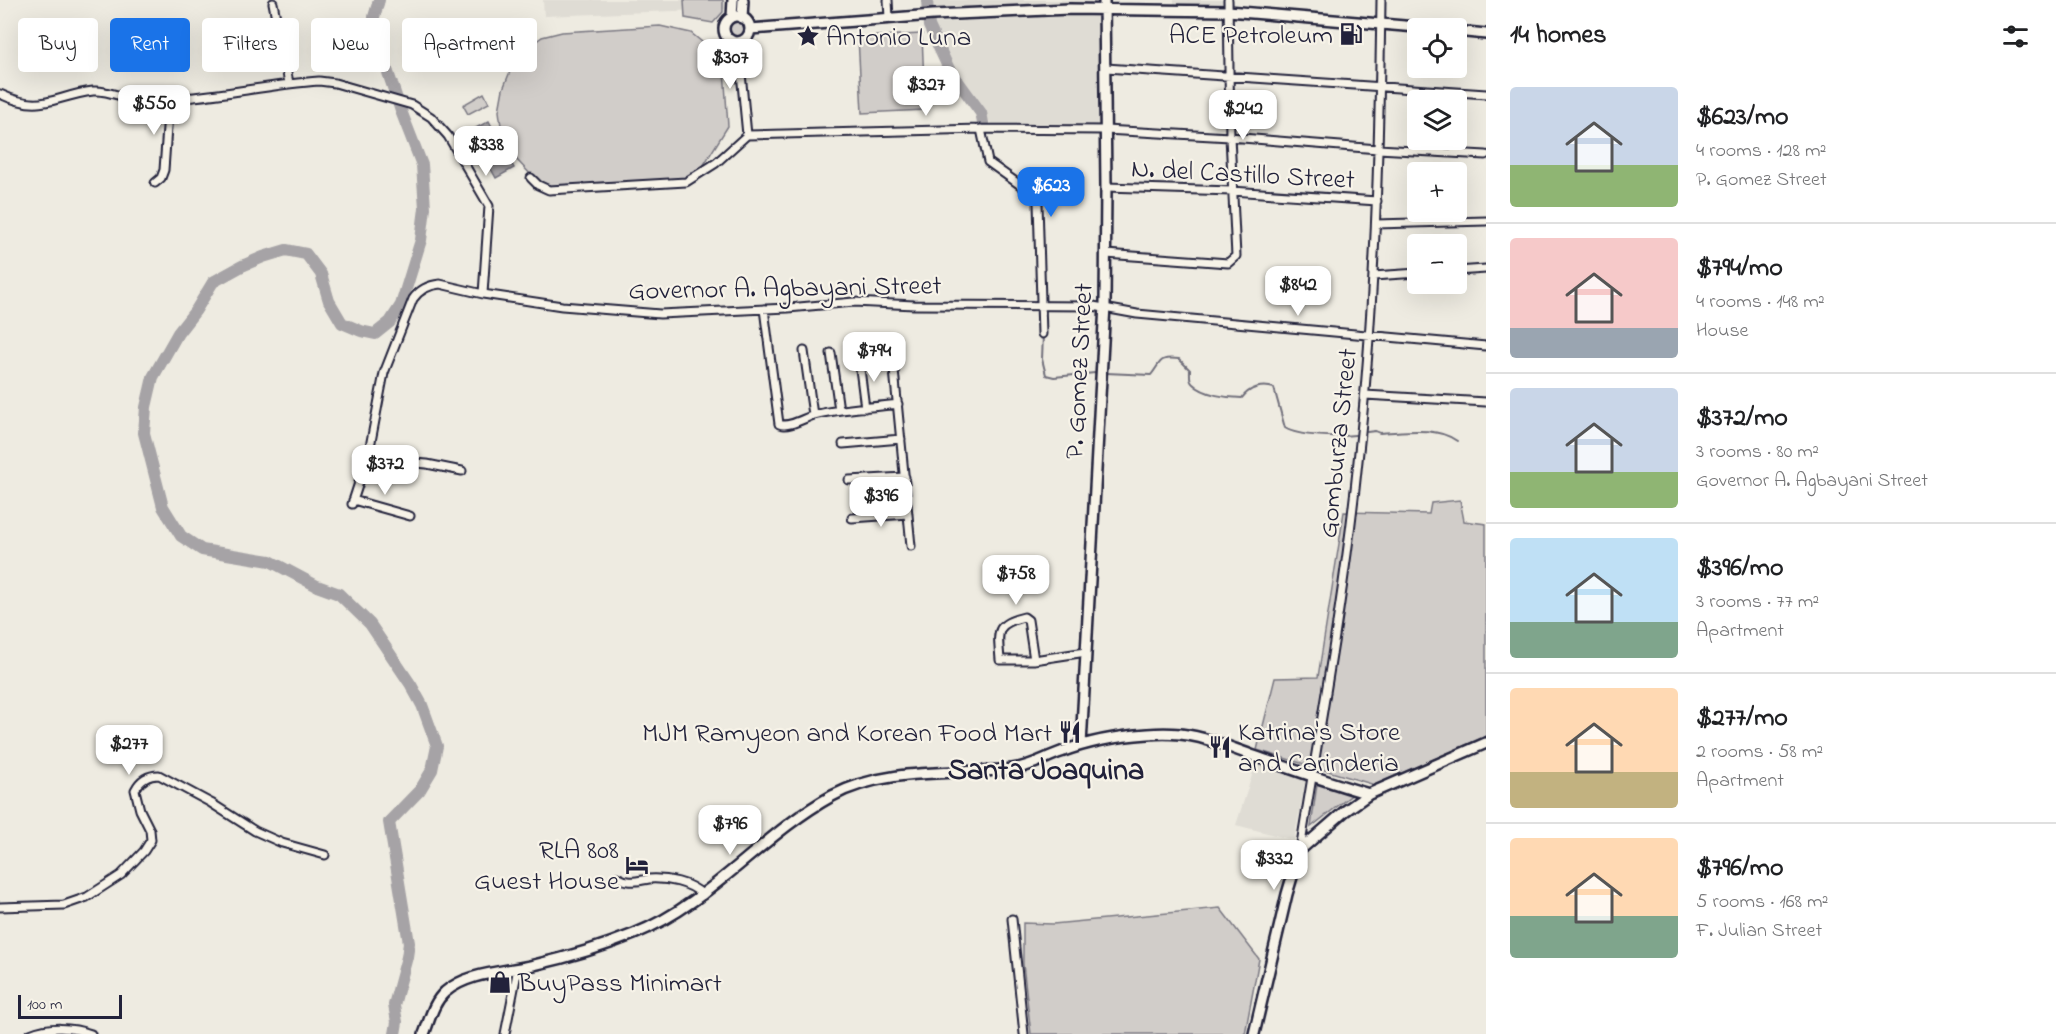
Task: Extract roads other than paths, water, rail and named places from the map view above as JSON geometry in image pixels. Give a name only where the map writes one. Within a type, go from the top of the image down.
[{"type":"main road","points":[[732,0],[737,17],[748,22],[750,29],[748,36],[738,42],[728,39],[724,32],[726,22],[737,17],[743,0]]},
{"type":"main road","name":"P. Gomez Street","points":[[1081,745],[1105,307],[1104,0]]},
{"type":"main road","points":[[750,29],[929,15],[1069,9],[1228,11],[1407,26]]},
{"type":"main road","points":[[1467,33],[1486,34]]},
{"type":"main road","points":[[424,1034],[434,1006],[448,990],[461,982],[487,974],[580,954],[639,932],[703,895],[785,828],[828,798],[851,787],[908,775],[1015,769],[1081,745],[1147,734],[1190,735],[1218,742],[1369,794]]},
{"type":"main road","points":[[1254,1034],[1284,905],[1300,850],[1345,811],[1369,794],[1486,742]]},
{"type":"street","points":[[888,0],[889,18]]},
{"type":"street","points":[[1106,254],[1228,263],[1236,256],[1230,137],[1228,0]]},
{"type":"street","name":"Gomburza Street","points":[[1300,850],[1344,584],[1365,395],[1377,201],[1381,0]]},
{"type":"street","points":[[273,3],[290,83]]},
{"type":"street","points":[[738,42],[747,135]]},
{"type":"street","points":[[1106,68],[1486,94]]},
{"type":"street","points":[[0,94],[21,103],[30,104],[50,102],[94,91],[140,100],[169,99],[320,81],[401,101],[429,115],[441,127],[489,206],[483,294]]},
{"type":"street","points":[[155,183],[161,178],[164,170],[169,99]]},
{"type":"street","points":[[981,129],[988,162],[1034,195],[1038,203],[1042,334]]},
{"type":"street","points":[[531,178],[538,185],[549,190],[686,182],[716,163],[747,135],[981,129],[1105,130],[1486,155]]},
{"type":"street","name":"N. del Castillo Street","points":[[1106,187],[1232,191],[1377,201]]},
{"type":"street","points":[[1376,224],[1486,221]]},
{"type":"street","points":[[1467,271],[1486,270]]},
{"type":"street","points":[[1373,276],[1407,274]]},
{"type":"street","name":"Governor A. Agbayani Street","points":[[410,516],[353,502],[368,459],[384,372],[417,293],[429,285],[440,284],[483,294],[562,306],[660,315],[854,302],[914,305],[1105,307],[1137,314],[1486,346]]},
{"type":"street","points":[[764,309],[779,424],[786,425],[813,415],[839,410],[898,404]]},
{"type":"street","points":[[892,349],[911,546]]},
{"type":"street","points":[[804,351],[813,415]]},
{"type":"street","points":[[831,353],[839,410]]},
{"type":"street","points":[[859,361],[865,408]]},
{"type":"street","points":[[1365,395],[1486,402]]},
{"type":"street","points":[[843,444],[901,439]]},
{"type":"street","points":[[368,459],[418,463],[462,471]]},
{"type":"street","points":[[849,480],[905,477]]},
{"type":"street","points":[[852,518],[908,514]]},
{"type":"street","points":[[1034,660],[1028,620],[1024,617],[1007,621],[1000,630],[998,638],[1000,660],[1034,660],[1086,652]]},
{"type":"street","points":[[0,907],[64,905],[87,897],[121,875],[144,851],[151,840],[150,830],[140,810],[135,790],[144,779],[152,775],[159,775],[211,803],[269,838],[325,855]]},
{"type":"street","points":[[617,877],[625,882],[652,879],[671,881],[694,886],[703,895]]},
{"type":"street","points":[[1012,919],[1024,1034]]},
{"type":"street","points":[[505,1034],[518,968]]},
{"type":"street","points":[[30,1034],[58,1029],[74,1029],[91,1034]]},
{"type":"waterway","points":[[379,0],[374,17],[374,31],[422,165],[425,208],[421,240],[401,305],[390,322],[375,334],[361,331],[342,323],[329,301],[321,274],[306,254],[286,250],[242,266],[213,282],[196,310],[178,333],[153,377],[146,407],[144,433],[163,507],[181,536],[202,550],[270,561],[317,586],[339,594],[370,624],[422,705],[437,746],[432,770],[420,790],[389,822],[409,943],[394,1005],[397,1022],[395,1034]]},
{"type":"waterway","points":[[927,0],[929,26],[949,69],[981,113],[983,123]]},
{"type":"waterway","points":[[1043,335],[1042,359],[1046,375],[1054,377],[1095,373]]},
{"type":"waterway","points":[[1106,373],[1151,375],[1164,359],[1179,359],[1190,370],[1192,383],[1210,393],[1242,398],[1256,388],[1265,386],[1274,388],[1285,428],[1291,431],[1319,436],[1355,435]]},
{"type":"waterway","points":[[1367,432],[1430,432],[1440,433],[1457,441]]},
{"type":"place","name":"ACE Petroleum","points":[[1351,34]]},
{"type":"place","name":"Antonio Luna","points":[[808,36]]},
{"type":"place","name":"MJM Ramyeon and Korean Food Mart","points":[[1070,732]]},
{"type":"place","name":"Katrina's Store and Carinderia","points":[[1220,747]]},
{"type":"place","name":"RLA 808 Guest House","points":[[637,865]]},
{"type":"place","name":"BuyPass Minimart","points":[[500,982]]},
{"type":"district","name":"Santa Joaquina","points":[[1046,769]]}]
